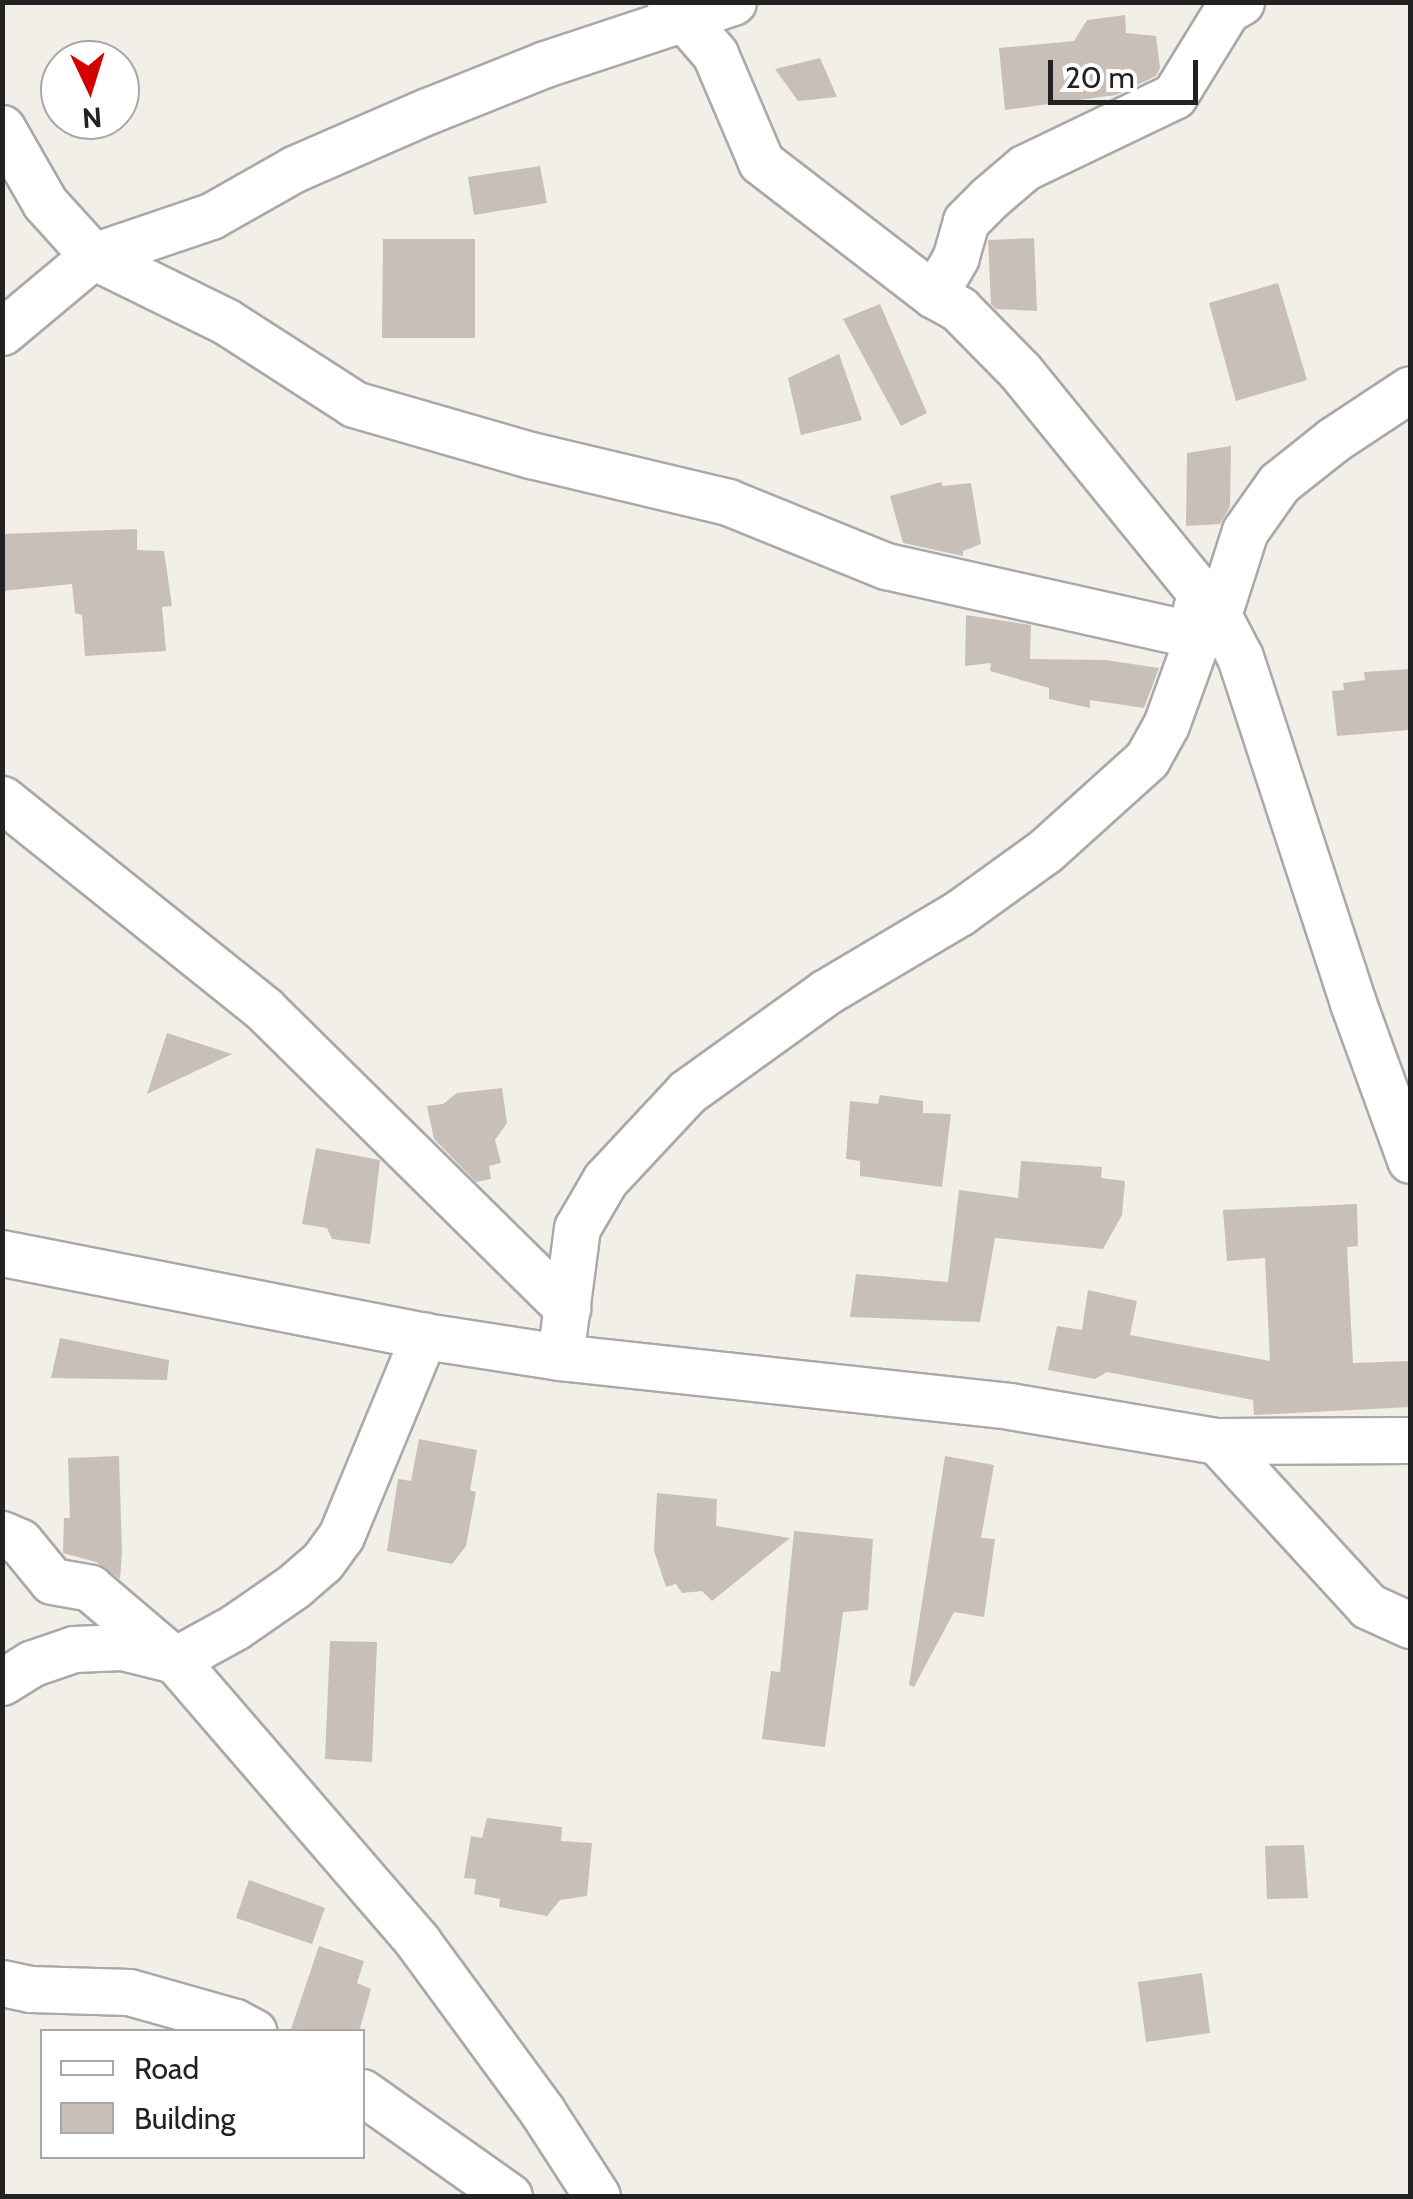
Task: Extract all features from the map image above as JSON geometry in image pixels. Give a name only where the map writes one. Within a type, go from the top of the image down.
[{"type":"street","points":[[2,332],[92,256],[211,216],[294,170],[545,64],[678,12],[732,2]]},
{"type":"street","points":[[934,296],[956,257],[966,220],[1024,168],[1174,96],[1227,10],[1241,2]]},
{"type":"street","points":[[678,12],[715,54],[760,162],[934,296],[959,310],[1020,371],[1240,657],[1353,1003],[1410,1160]]},
{"type":"street","points":[[2,128],[45,203],[92,256],[227,322],[354,404],[531,455],[728,502],[886,566],[1204,612]]},
{"type":"street","points":[[560,1357],[578,1228],[605,1180],[687,1092],[826,992],[959,913],[1045,851],[1146,759],[1166,725],[1204,612],[1244,531],[1279,483],[1333,440],[1410,389]]},
{"type":"street","points":[[2,799],[264,1009],[566,1308]]},
{"type":"street","points":[[2,1253],[424,1336],[560,1357],[1009,1406],[1218,1441],[1410,1440]]},
{"type":"street","points":[[2,1682],[33,1663],[74,1649],[122,1648],[175,1660],[236,1627],[322,1562],[340,1536],[424,1336]]},
{"type":"street","points":[[1218,1441],[1368,1606],[1410,1625]]},
{"type":"street","points":[[2,1534],[20,1542],[52,1582],[90,1588],[175,1660],[418,1942],[492,2040],[597,2196]]},
{"type":"street","points":[[2,1983],[30,1989],[129,1992],[248,2029]]},
{"type":"street","points":[[365,2094],[508,2196]]},
{"type":"building","points":[[1125,15],[1126,33],[1156,36],[1160,68],[1156,76],[1116,95],[1005,110],[999,48],[1074,41],[1087,20]]},
{"type":"building","points":[[820,58],[837,97],[798,101],[775,69]]},
{"type":"building","points":[[540,166],[547,203],[474,215],[468,177]]},
{"type":"building","points":[[1034,238],[1037,311],[996,309],[991,304],[988,240]]},
{"type":"building","points":[[383,239],[475,239],[475,338],[382,338]]},
{"type":"building","points":[[1278,283],[1307,380],[1236,401],[1209,303]]},
{"type":"building","points":[[880,304],[927,413],[901,426],[843,319]]},
{"type":"building","points":[[839,354],[862,420],[801,435],[788,378]]},
{"type":"building","points":[[1231,446],[1230,507],[1220,524],[1186,526],[1187,453]]},
{"type":"building","points":[[941,482],[943,486],[971,483],[981,544],[963,551],[963,556],[903,543],[890,496]]},
{"type":"building","points":[[137,529],[137,550],[164,551],[172,606],[162,607],[166,651],[85,656],[82,615],[75,613],[72,584],[2,591],[2,534]]},
{"type":"building","points":[[966,615],[1031,625],[1030,659],[1025,659],[1105,660],[1159,668],[1144,708],[1090,700],[1090,708],[1049,699],[1049,688],[990,671],[991,663],[965,666]]},
{"type":"building","points":[[1410,669],[1410,730],[1337,736],[1332,691],[1344,690],[1343,683],[1365,680],[1364,672]]},
{"type":"building","points":[[167,1033],[232,1054],[147,1094]]},
{"type":"building","points":[[502,1088],[507,1123],[495,1140],[501,1163],[489,1166],[491,1179],[476,1182],[434,1139],[427,1106],[443,1104],[457,1093]]},
{"type":"building","points":[[880,1095],[923,1101],[923,1113],[951,1114],[942,1187],[860,1176],[860,1161],[846,1159],[850,1101],[878,1104]]},
{"type":"building","points":[[316,1148],[380,1160],[370,1244],[332,1239],[327,1228],[302,1224]]},
{"type":"building","points":[[1021,1161],[1102,1167],[1101,1178],[1125,1181],[1122,1215],[1103,1249],[995,1238],[980,1322],[850,1317],[856,1274],[948,1282],[959,1190],[1018,1198]]},
{"type":"building","points":[[1357,1204],[1358,1246],[1347,1247],[1353,1363],[1410,1361],[1410,1407],[1254,1415],[1253,1400],[1107,1372],[1095,1379],[1048,1370],[1057,1326],[1082,1330],[1088,1290],[1137,1301],[1130,1335],[1270,1361],[1265,1258],[1227,1261],[1223,1210]]},
{"type":"building","points":[[60,1338],[169,1360],[167,1380],[51,1378]]},
{"type":"building","points":[[419,1439],[477,1450],[470,1490],[476,1492],[466,1546],[452,1564],[387,1551],[398,1479],[411,1481]]},
{"type":"building","points":[[119,1456],[120,1579],[96,1562],[63,1553],[64,1518],[70,1518],[68,1458]]},
{"type":"building","points":[[945,1456],[994,1465],[981,1538],[995,1539],[984,1617],[954,1612],[914,1687],[909,1685]]},
{"type":"building","points":[[657,1493],[717,1499],[716,1526],[790,1538],[712,1601],[702,1591],[682,1593],[676,1584],[666,1587],[654,1551]]},
{"type":"building","points":[[794,1531],[873,1539],[868,1610],[843,1612],[825,1747],[762,1739],[771,1671],[780,1672]]},
{"type":"building","points":[[330,1641],[377,1642],[372,1762],[325,1759]]},
{"type":"building","points":[[487,1818],[562,1827],[561,1841],[592,1843],[587,1896],[560,1900],[547,1916],[499,1907],[500,1899],[474,1894],[476,1879],[464,1878],[471,1836],[482,1838]]},
{"type":"building","points":[[1304,1845],[1308,1898],[1267,1899],[1265,1846]]},
{"type":"building","points":[[249,1880],[325,1908],[312,1944],[236,1918]]},
{"type":"building","points":[[319,1946],[364,1961],[357,1983],[371,1989],[360,2029],[291,2029]]},
{"type":"building","points":[[1202,1973],[1210,2033],[1146,2042],[1138,1982]]}]
